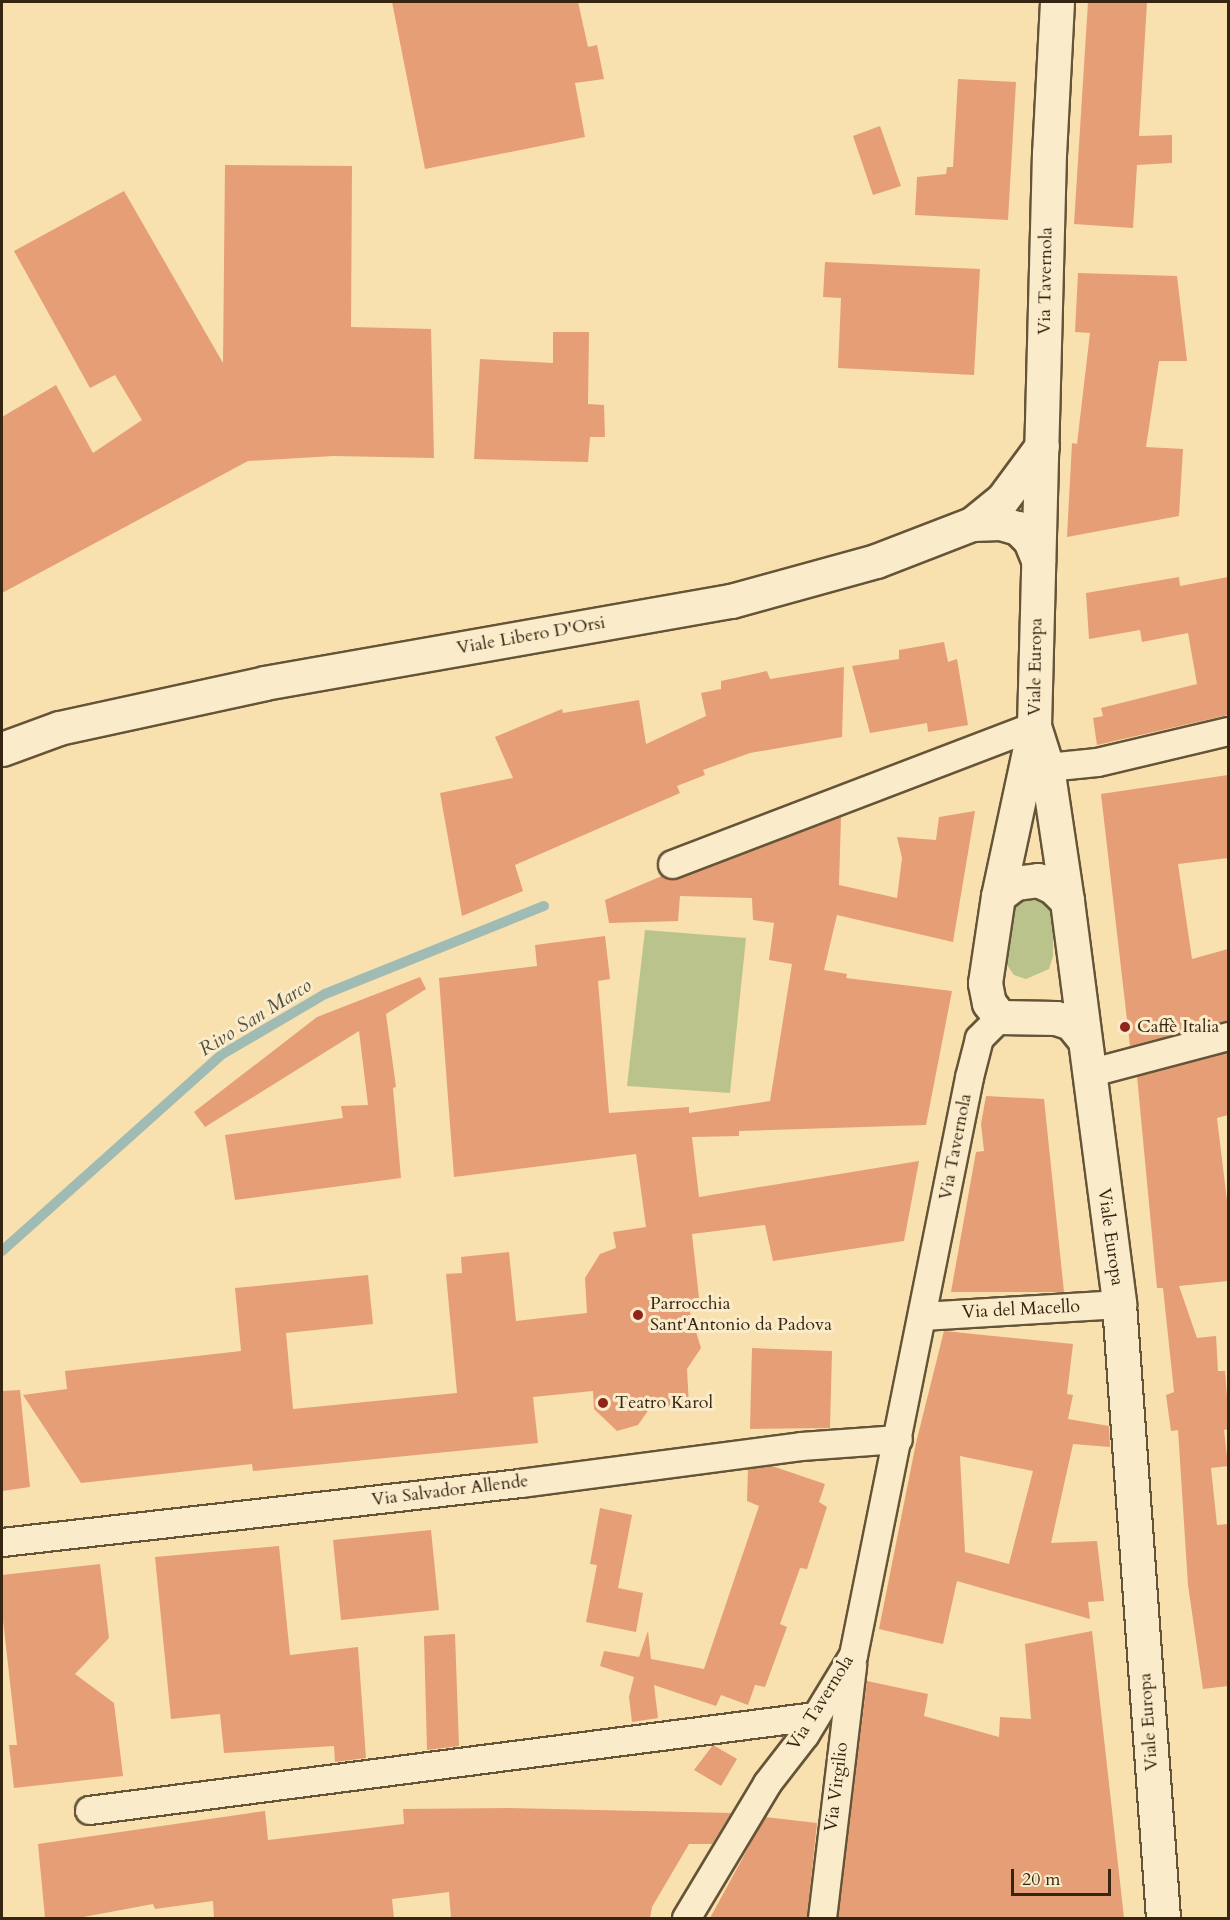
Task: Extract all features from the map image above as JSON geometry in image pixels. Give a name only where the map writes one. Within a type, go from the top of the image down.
[{"type":"main road","name":"Via Tavernola","points":[[1038,560],[1049,153],[1057,2]]},
{"type":"main road","points":[[972,524],[1002,500],[1042,446]]},
{"type":"main road","name":"Viale Libero D'Orsi","points":[[2,749],[59,728],[265,683],[731,601],[876,561],[972,524],[1000,523],[1018,528],[1030,540],[1038,560]]},
{"type":"main road","name":"Viale Europa","points":[[1038,560],[1034,726],[1047,767],[1067,901],[1119,1304],[1163,1918]]},
{"type":"main road","points":[[1034,726],[998,896],[985,983],[989,1003],[1000,1017],[1056,1018],[1071,1023],[1084,1039]]},
{"type":"main road","points":[[998,896],[1015,883],[1038,880],[1053,887],[1067,901]]},
{"type":"main road","points":[[1056,1018],[1067,1010],[1077,988]]},
{"type":"street","points":[[672,864],[1034,726]]},
{"type":"street","points":[[1047,767],[1097,762],[1228,731]]},
{"type":"street","name":"Via Tavernola","points":[[686,1918],[767,1783],[815,1716],[853,1655],[923,1316],[969,1077],[979,1038],[1000,1017]]},
{"type":"street","points":[[1088,1073],[1228,1036]]},
{"type":"street","name":"Via del Macello","points":[[923,1316],[1119,1304]]},
{"type":"street","name":"Via Salvador Allende","points":[[2,1542],[520,1483],[801,1446],[898,1439]]},
{"type":"street","name":"Via Virgilio","points":[[822,1918],[853,1655]]},
{"type":"street","points":[[89,1810],[815,1716]]},
{"type":"green space","points":[[1025,891],[1048,902],[1053,913],[1053,956],[1049,969],[1026,979],[1014,975],[1000,955],[1010,905]]},
{"type":"green space","points":[[645,930],[746,938],[730,1093],[627,1086]]},
{"type":"building","points":[[392,2],[578,2],[588,47],[597,45],[604,79],[575,83],[585,137],[425,169]]},
{"type":"building","points":[[1088,2],[1147,2],[1139,136],[1172,135],[1172,163],[1137,165],[1133,228],[1074,224]]},
{"type":"building","points":[[958,79],[1016,82],[1008,220],[915,215],[917,177],[946,174],[947,167],[953,167]]},
{"type":"building","points":[[880,126],[901,186],[873,195],[853,136]]},
{"type":"building","points":[[225,165],[352,166],[351,327],[431,329],[434,458],[333,456],[248,461],[2,593],[2,417],[56,385],[93,453],[142,420],[115,375],[90,388],[14,251],[124,191],[223,363]]},
{"type":"building","points":[[825,262],[980,269],[974,375],[838,368],[841,298],[823,297]]},
{"type":"building","points":[[1078,273],[1177,276],[1187,361],[1159,361],[1146,447],[1183,449],[1179,516],[1067,537],[1072,443],[1077,444],[1090,333],[1075,332]]},
{"type":"building","points":[[553,332],[589,332],[588,404],[604,405],[605,437],[590,437],[588,462],[474,459],[480,359],[553,363]]},
{"type":"building","points":[[1179,577],[1180,586],[1228,577],[1228,715],[1097,745],[1093,718],[1103,716],[1101,708],[1197,684],[1188,633],[1142,642],[1140,630],[1089,639],[1086,593]]},
{"type":"building","points":[[944,642],[948,662],[957,659],[968,725],[928,732],[927,723],[870,733],[852,666],[899,659],[899,650]]},
{"type":"building","points":[[844,667],[842,737],[750,753],[703,770],[705,775],[677,786],[680,793],[515,865],[523,891],[462,916],[440,793],[513,778],[495,737],[562,709],[563,713],[639,700],[646,744],[706,716],[701,693],[721,689],[721,681],[767,671],[770,679]]},
{"type":"building","points":[[1228,775],[1228,858],[1178,864],[1192,959],[1228,949],[1228,1021],[1130,1046],[1101,794]]},
{"type":"building","points":[[975,811],[953,942],[837,915],[824,970],[847,974],[846,978],[952,991],[926,1125],[739,1131],[739,1136],[692,1137],[699,1197],[919,1161],[904,1241],[773,1261],[765,1225],[692,1234],[700,1307],[689,1309],[701,1348],[687,1369],[689,1406],[650,1408],[638,1425],[617,1431],[594,1409],[593,1391],[533,1397],[538,1443],[253,1471],[252,1464],[81,1483],[23,1395],[67,1389],[65,1371],[241,1351],[235,1288],[368,1275],[373,1324],[286,1333],[293,1409],[457,1393],[446,1274],[462,1273],[461,1257],[509,1252],[516,1321],[587,1313],[585,1278],[600,1254],[616,1248],[613,1232],[646,1227],[636,1154],[454,1177],[439,978],[537,966],[535,945],[605,936],[610,979],[598,981],[609,1113],[689,1107],[689,1113],[770,1101],[792,964],[769,960],[774,923],[753,920],[752,898],[680,896],[678,921],[609,923],[605,900],[662,876],[678,879],[841,817],[839,885],[897,898],[902,858],[897,837],[936,840],[939,817]]},
{"type":"building","points":[[420,977],[426,989],[386,1014],[396,1087],[393,1088],[401,1178],[235,1200],[225,1135],[343,1118],[341,1106],[368,1105],[359,1031],[205,1127],[194,1112],[317,1017]]},
{"type":"building","points":[[1228,1052],[1228,1115],[1217,1118],[1228,1209],[1228,1281],[1179,1286],[1197,1338],[1216,1336],[1218,1371],[1225,1371],[1228,1410],[1228,1429],[1224,1430],[1228,1466],[1211,1468],[1217,1525],[1228,1524],[1228,1686],[1203,1689],[1188,1585],[1178,1430],[1171,1431],[1166,1395],[1174,1392],[1163,1288],[1157,1288],[1137,1076]]},
{"type":"building","points":[[986,1096],[1044,1099],[1064,1292],[951,1292],[976,1152],[984,1151],[981,1124]]},
{"type":"building","points":[[944,1331],[1073,1344],[1067,1394],[1073,1395],[1068,1419],[1109,1426],[1110,1447],[1073,1444],[1051,1543],[1097,1541],[1104,1601],[1088,1602],[1090,1619],[957,1581],[943,1644],[879,1629],[916,1443]],"holes":[[[960,1456],[1033,1471],[1009,1564],[965,1552]]]},
{"type":"building","points":[[752,1348],[832,1351],[830,1428],[750,1429]]},
{"type":"building","points":[[20,1390],[30,1487],[2,1491],[2,1391]]},
{"type":"building","points":[[772,1466],[825,1484],[819,1502],[827,1507],[807,1569],[800,1568],[780,1624],[787,1627],[765,1687],[755,1685],[748,1705],[721,1695],[716,1706],[654,1685],[658,1718],[632,1722],[629,1697],[634,1677],[600,1666],[604,1651],[639,1657],[648,1631],[651,1659],[704,1669],[759,1506],[747,1501],[748,1469]]},
{"type":"building","points":[[600,1508],[632,1515],[618,1588],[643,1593],[636,1632],[586,1622],[597,1565],[590,1564]]},
{"type":"building","points":[[431,1530],[439,1610],[341,1620],[333,1540]]},
{"type":"building","points":[[279,1546],[290,1655],[358,1647],[366,1758],[335,1762],[334,1746],[224,1753],[220,1714],[171,1719],[155,1557]]},
{"type":"building","points":[[100,1564],[109,1638],[75,1674],[114,1703],[123,1776],[14,1788],[9,1745],[17,1745],[2,1611],[2,1575]]},
{"type":"building","points":[[1092,1631],[1124,1918],[838,1918],[867,1681],[928,1694],[924,1716],[999,1737],[1000,1717],[1031,1719],[1025,1644]]},
{"type":"building","points":[[455,1634],[459,1746],[427,1750],[424,1636]]},
{"type":"building","points":[[713,1745],[737,1759],[721,1786],[694,1770]]},
{"type":"building","points":[[509,1808],[731,1813],[712,1844],[689,1844],[652,1907],[650,1918],[451,1918],[449,1892],[392,1899],[394,1918],[214,1918],[213,1901],[155,1909],[153,1904],[78,1918],[45,1918],[38,1844],[265,1811],[268,1840],[404,1824],[403,1809]]},
{"type":"building","points":[[765,1817],[817,1823],[807,1918],[710,1918]]},
{"type":"waterway","name":"Rivo San Marco","points":[[2,1251],[221,1055],[325,994],[544,906]]},
{"type":"place","name":"Caffè Italia","points":[[1125,1027]]},
{"type":"place","name":"Parrocchia Sant'Antonio da Padova","points":[[638,1315]]},
{"type":"place","name":"Teatro Karol","points":[[603,1403]]}]
